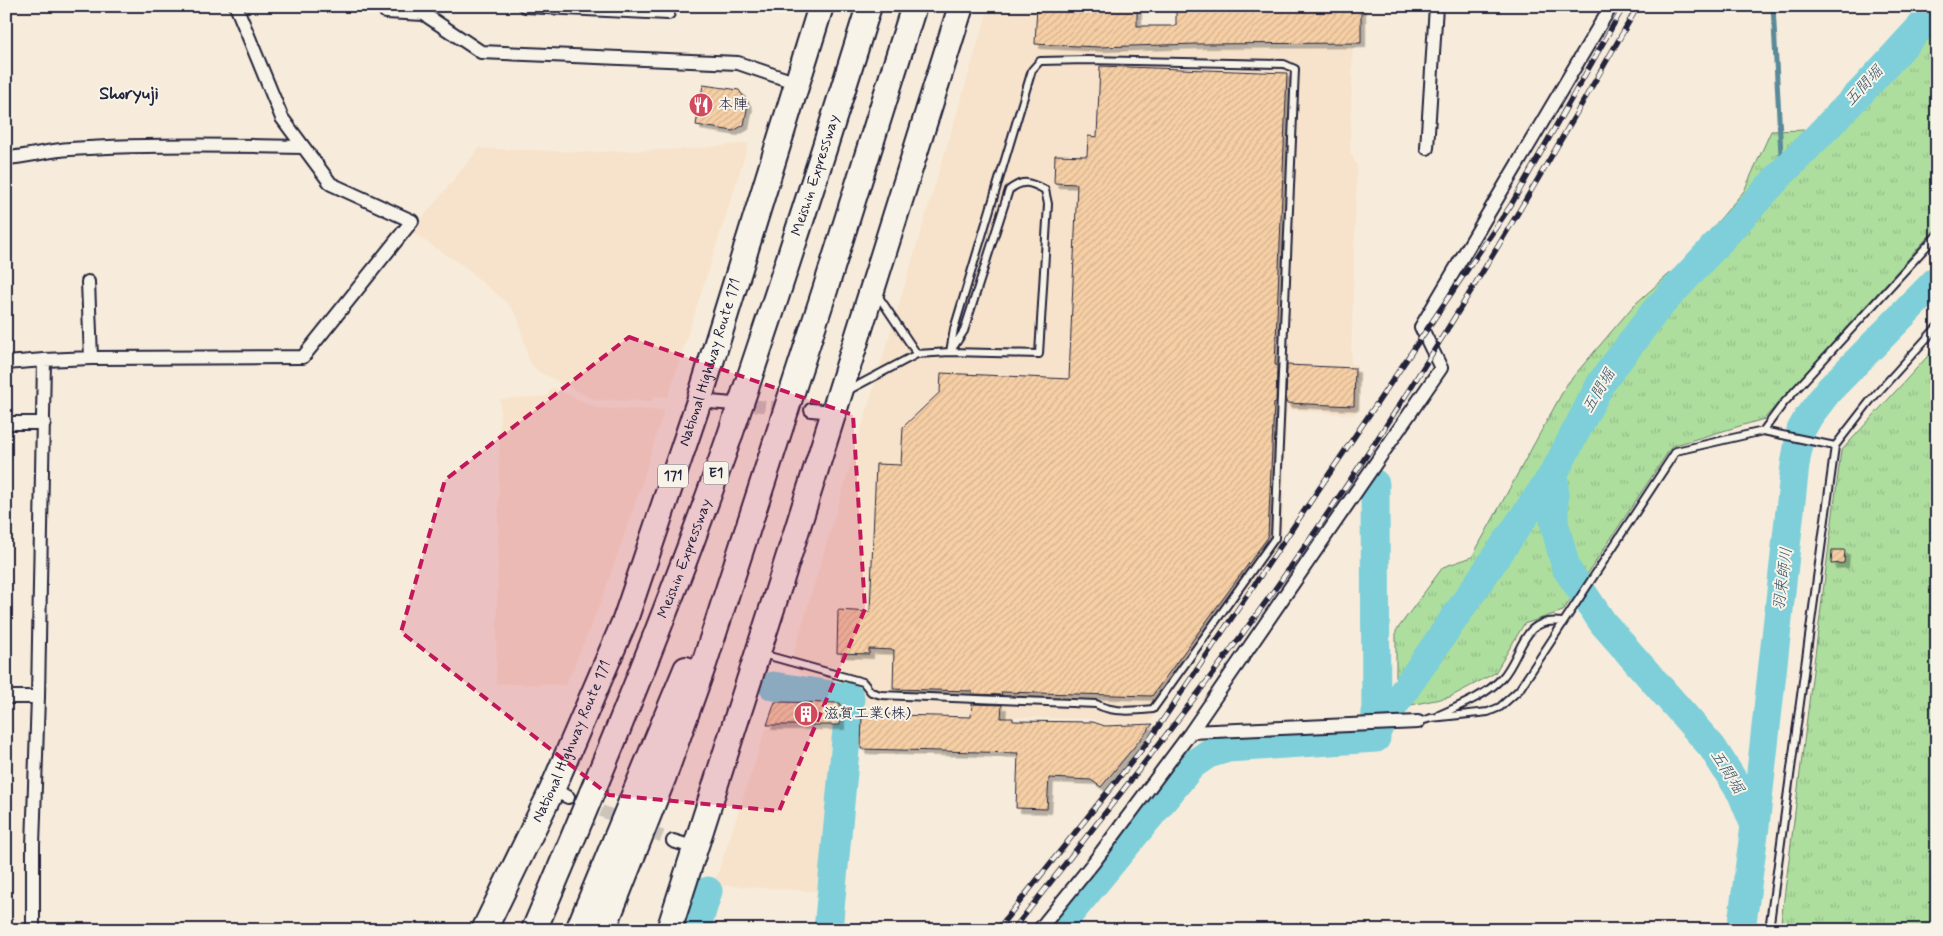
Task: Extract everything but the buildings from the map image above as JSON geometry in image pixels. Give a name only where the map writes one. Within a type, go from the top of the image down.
[{"type":"highway","name":"National Highway Route 171","points":[[484,930],[560,794],[625,620],[699,401],[821,6]]},
{"type":"highway","name":"Meishin Expressway","points":[[534,930],[600,776],[655,636],[728,440],[805,212],[869,6]]},
{"type":"highway","points":[[603,930],[664,776],[701,673],[825,290],[914,6]]},
{"type":"highway","points":[[669,930],[961,6]]},
{"type":"highway","points":[[578,930],[698,640],[756,492],[825,290]]},
{"type":"street","points":[[6,363],[91,358],[304,357],[412,221],[331,184],[282,118],[236,6]]},
{"type":"street","points":[[525,6],[638,9],[668,13]]},
{"type":"street","points":[[1427,148],[1436,6]]},
{"type":"street","points":[[1039,930],[1094,862],[1191,732],[1441,368],[1421,327],[1611,6]]},
{"type":"street","points":[[386,12],[424,14],[481,52],[738,63],[797,83]]},
{"type":"street","points":[[6,158],[68,149],[223,144],[304,147]]},
{"type":"street","points":[[88,282],[91,358]]},
{"type":"street","points":[[33,930],[33,845],[38,697],[44,360]]},
{"type":"street","points":[[699,401],[733,404]]},
{"type":"street","points":[[811,410],[836,403]]},
{"type":"street","points":[[6,423],[44,423]]},
{"type":"street","points":[[6,696],[38,697]]},
{"type":"street","points":[[1191,732],[1424,720]]},
{"type":"street","points":[[673,841],[696,848]]},
{"type":"lane","points":[[758,653],[863,682],[871,692],[881,695],[1096,704],[1106,709],[1134,711],[1153,709],[1275,538],[1295,69],[1284,64],[1086,60],[1040,61],[1032,70],[954,329],[950,352]]},
{"type":"lane","points":[[836,403],[917,354],[950,352],[1039,354],[1048,204],[1045,190],[1033,183],[1019,182],[1009,190],[964,331],[950,352]]},
{"type":"lane","points":[[1763,431],[1783,404],[1937,235]]},
{"type":"lane","points":[[873,288],[917,354]]},
{"type":"lane","points":[[1769,930],[1835,446],[1870,401],[1937,327]]},
{"type":"lane","points":[[1424,720],[1488,712],[1508,701],[1519,690],[1676,451],[1763,431],[1835,446]]},
{"type":"lane","points":[[1424,720],[1482,694],[1503,677],[1525,639],[1539,623],[1551,620],[1562,622]]},
{"type":"highlighted area","points":[[629,337],[853,415],[865,609],[779,811],[609,795],[401,632],[445,480]]},
{"type":"shaded area","points":[[989,6],[1105,6],[1104,50],[1353,46],[1350,152],[1357,166],[1351,364],[1357,365],[1358,408],[1354,415],[1287,410],[1282,541],[1149,723],[1105,725],[1091,719],[853,713],[854,690],[799,673],[793,654]]},
{"type":"shaded area","points":[[749,143],[668,397],[654,396],[652,401],[594,400],[537,371],[529,361],[517,316],[508,304],[462,265],[411,232],[479,148],[585,152],[687,149]]},
{"type":"shaded area","points":[[552,387],[597,408],[664,410],[641,487],[601,602],[566,685],[496,684],[500,399],[547,396]]},
{"type":"shaded area","points":[[766,728],[843,729],[825,892],[714,885]]},
{"type":"green space","points":[[1925,6],[1937,6],[1937,227],[1764,419],[1672,446],[1563,611],[1524,624],[1495,673],[1450,697],[1396,708],[1396,631],[1443,567],[1472,557],[1567,384],[1634,305],[1684,261],[1744,191],[1771,131],[1807,130]]},
{"type":"green space","points":[[1937,346],[1937,930],[1780,930],[1841,451]]},
{"type":"waterway","points":[[1773,6],[1782,173]]},
{"type":"waterway","name":"五間堀","points":[[1755,826],[1742,794],[1712,747],[1603,623],[1566,568],[1554,522],[1554,473],[1601,383],[1655,311],[1937,9]]},
{"type":"waterway","name":"羽束師川","points":[[1741,930],[1755,826],[1795,465],[1801,430],[1829,390],[1937,280]]},
{"type":"waterway","points":[[1377,730],[1554,473]]},
{"type":"waterway","points":[[1056,930],[1192,765],[1208,754],[1228,748],[1376,738],[1375,484]]},
{"type":"waterway","points":[[773,686],[850,698],[828,930]]},
{"type":"waterway","points":[[696,930],[708,891]]},
{"type":"tunnel","points":[[735,404],[811,410]]},
{"type":"tunnel","points":[[568,797],[673,841]]},
{"type":"railway","points":[[997,930],[1150,739],[1511,205],[1624,6]]},
{"type":"railway","points":[[1013,930],[1207,681],[1320,525],[1462,306],[1638,6]]},
{"type":"place","name":"本陣","points":[[701,105]]},
{"type":"place","name":"滋賀工業(株)","points":[[806,714]]},
{"type":"district","name":"Shoryuji","points":[[129,94]]}]
